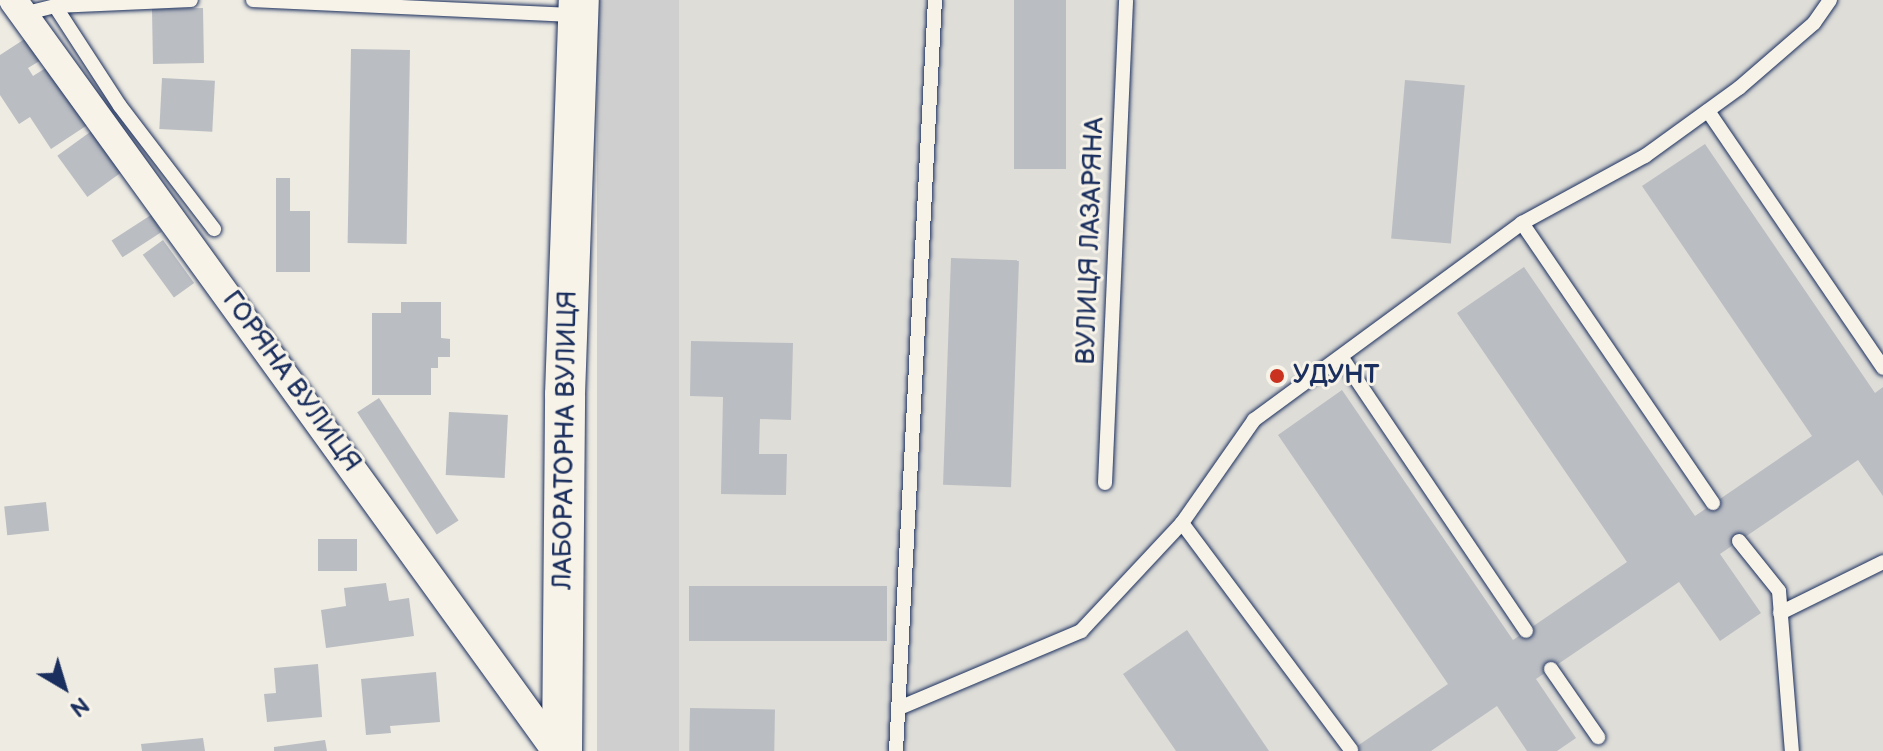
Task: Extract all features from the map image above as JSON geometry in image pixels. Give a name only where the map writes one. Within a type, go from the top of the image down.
[{"type":"main road","name":"ЛАБОРАТОРНА ВУЛИЦЯ","points":[[562,751],[565,395],[578,8]]},
{"type":"street","name":"ГОРЯНА ВУЛИЦЯ","points":[[20,7],[556,751]]},
{"type":"lane","points":[[20,7],[191,0]]},
{"type":"lane","points":[[253,0],[578,8]]},
{"type":"lane","points":[[896,751],[902,571],[935,0]]},
{"type":"lane","name":"ВУЛИЦЯ ЛАЗАРЯНА","points":[[1105,483],[1126,0]]},
{"type":"lane","points":[[899,708],[1081,631],[1182,523],[1254,420],[1522,223],[1645,156],[1708,111],[1814,23],[1830,0]]},
{"type":"lane","points":[[55,6],[120,106],[214,229]]},
{"type":"lane","points":[[1708,111],[1883,368]]},
{"type":"lane","points":[[1522,223],[1713,503]]},
{"type":"lane","points":[[1342,358],[1526,631]]},
{"type":"lane","points":[[1182,523],[1351,750]]},
{"type":"lane","points":[[1739,541],[1779,591],[1792,751]]},
{"type":"lane","points":[[1780,613],[1883,562]]},
{"type":"lane","points":[[1551,669],[1598,737]]},
{"type":"shaded area","points":[[597,0],[679,0],[679,751],[597,751]]},
{"type":"shaded area","name":"УДУНТ","points":[[679,0],[1883,0],[1883,751],[679,751]]},
{"type":"building","points":[[1014,0],[1066,0],[1066,169],[1014,169]]},
{"type":"building","points":[[203,8],[204,63],[153,64],[152,9]]},
{"type":"building","points":[[37,31],[51,54],[28,68],[33,76],[57,61],[95,120],[51,149],[30,117],[19,124],[0,95],[0,55]]},
{"type":"building","points":[[351,49],[410,50],[407,244],[348,243]]},
{"type":"building","points":[[162,78],[215,81],[212,132],[159,129]]},
{"type":"building","points":[[1405,80],[1465,85],[1451,244],[1391,238]]},
{"type":"building","points":[[97,127],[127,168],[87,197],[57,156]]},
{"type":"building","points":[[1705,144],[1875,393],[1883,387],[1883,496],[1858,460],[1720,554],[1761,613],[1720,641],[1679,582],[1536,679],[1576,738],[1557,751],[1527,751],[1497,706],[1431,751],[1350,751],[1448,684],[1278,435],[1342,390],[1513,640],[1627,562],[1457,313],[1524,267],[1695,516],[1812,436],[1642,186]]},
{"type":"building","points":[[276,178],[290,178],[290,211],[310,211],[310,272],[276,272]]},
{"type":"building","points":[[151,215],[162,232],[122,257],[112,241]]},
{"type":"building","points":[[163,240],[194,283],[174,298],[143,255]]},
{"type":"building","points":[[951,258],[1019,260],[1011,487],[943,485]]},
{"type":"building","points":[[401,302],[441,302],[441,338],[450,339],[450,357],[438,357],[438,368],[431,368],[431,395],[372,395],[372,313],[401,313]]},
{"type":"building","points":[[691,341],[793,343],[791,420],[760,419],[759,454],[787,454],[786,495],[721,494],[723,397],[690,396]]},
{"type":"building","points":[[379,398],[459,520],[437,535],[357,412]]},
{"type":"building","points":[[449,412],[508,415],[505,478],[446,475]]},
{"type":"building","points":[[46,502],[49,531],[7,535],[4,506]]},
{"type":"building","points":[[318,539],[357,539],[357,571],[318,571]]},
{"type":"building","points":[[386,583],[389,601],[409,598],[414,636],[326,648],[321,610],[346,606],[344,588]]},
{"type":"building","points":[[689,586],[887,586],[887,641],[689,641]]},
{"type":"building","points":[[1187,630],[1269,751],[1176,751],[1123,674]]},
{"type":"building","points":[[318,664],[322,717],[267,722],[264,694],[276,693],[274,668]]},
{"type":"building","points":[[436,672],[440,722],[390,726],[391,733],[366,735],[361,679]]},
{"type":"building","points":[[690,708],[775,709],[774,751],[689,751]]},
{"type":"building","points":[[203,738],[205,751],[142,751],[141,744]]},
{"type":"building","points":[[325,740],[327,751],[274,751],[274,747]]},
{"type":"place","name":"УДУНТ","points":[[1277,376]]}]
